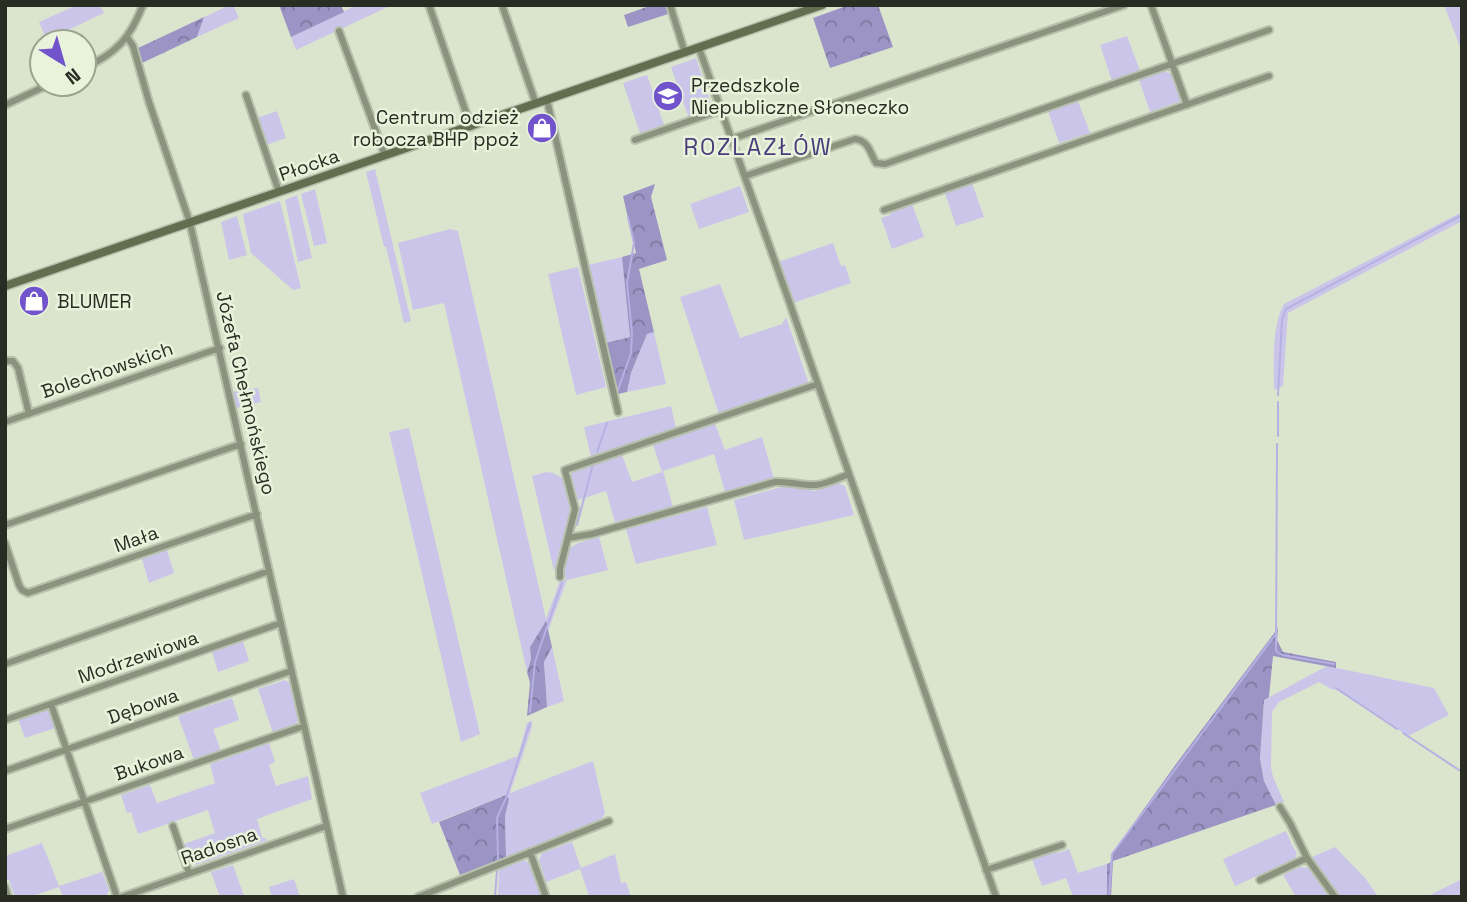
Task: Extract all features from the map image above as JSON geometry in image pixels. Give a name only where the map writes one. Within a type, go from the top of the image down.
[{"type":"street","points":[[98,62],[127,37],[143,5]]},
{"type":"street","points":[[429,5],[471,127]]},
{"type":"street","points":[[670,5],[685,52]]},
{"type":"street","name":"Płocka","points":[[5,286],[822,5]]},
{"type":"street","points":[[731,139],[1124,5]]},
{"type":"street","points":[[1150,5],[1187,105]]},
{"type":"street","points":[[503,8],[536,104]]},
{"type":"street","points":[[745,176],[855,139],[863,140],[868,145],[876,163],[885,164],[1269,30]]},
{"type":"street","points":[[339,31],[385,156]]},
{"type":"street","name":"Józefa Chełmońskiego","points":[[127,37],[133,46],[190,223],[343,897]]},
{"type":"street","points":[[699,48],[996,897]]},
{"type":"street","points":[[884,210],[1269,76]]},
{"type":"street","points":[[5,105],[28,94]]},
{"type":"street","points":[[246,95],[279,192]]},
{"type":"street","points":[[547,100],[618,412]]},
{"type":"street","points":[[635,140],[721,110]]},
{"type":"street","name":"Bolechowskich","points":[[5,422],[220,348]]},
{"type":"street","points":[[5,361],[13,361],[18,368],[29,414]]},
{"type":"street","points":[[560,577],[575,509],[565,472],[568,467],[818,384]]},
{"type":"street","points":[[5,525],[241,444]]},
{"type":"street","points":[[568,538],[592,534],[775,482],[816,485],[849,474]]},
{"type":"street","name":"Mała","points":[[5,543],[19,585],[24,592],[31,592],[257,514]]},
{"type":"street","points":[[5,664],[269,571]]},
{"type":"street","name":"Modrzewiowa","points":[[5,719],[281,623]]},
{"type":"street","name":"Dębowa","points":[[5,771],[291,671]]},
{"type":"street","points":[[51,704],[117,897]]},
{"type":"street","name":"Bukowa","points":[[5,829],[304,726]]},
{"type":"street","points":[[1280,807],[1307,859],[1335,897]]},
{"type":"street","points":[[418,897],[609,821]]},
{"type":"street","points":[[173,826],[189,873]]},
{"type":"street","name":"Radosna","points":[[122,897],[326,826]]},
{"type":"street","points":[[986,870],[1062,845]]},
{"type":"street","points":[[530,852],[546,897]]},
{"type":"street","points":[[1260,880],[1307,859]]},
{"type":"street","points":[[5,887],[8,897]]},
{"type":"street","points":[[438,889],[441,897]]},
{"type":"shaded area","points":[[77,5],[100,5],[104,13],[72,28],[42,28],[39,22]]},
{"type":"shaded area","points":[[233,5],[239,18],[197,37],[204,17]]},
{"type":"shaded area","points":[[357,5],[392,5],[296,50],[291,37]]},
{"type":"shaded area","points":[[1444,5],[1462,5],[1462,52]]},
{"type":"shaded area","points":[[1127,36],[1140,71],[1112,81],[1100,45]]},
{"type":"shaded area","points":[[696,58],[711,104],[708,110],[688,116],[671,67]]},
{"type":"shaded area","points":[[1164,71],[1171,74],[1181,101],[1150,112],[1139,80]]},
{"type":"shaded area","points":[[647,75],[664,125],[640,133],[623,83]]},
{"type":"shaded area","points":[[1078,101],[1090,133],[1059,143],[1048,111]]},
{"type":"shaded area","points":[[277,111],[286,138],[266,145],[257,118]]},
{"type":"shaded area","points":[[375,169],[411,321],[404,323],[366,172]]},
{"type":"shaded area","points":[[972,183],[984,217],[956,226],[945,193]]},
{"type":"shaded area","points":[[740,186],[749,212],[699,229],[690,204]]},
{"type":"shaded area","points":[[315,189],[327,243],[314,246],[301,194]]},
{"type":"shaded area","points":[[297,195],[312,258],[298,262],[285,200]]},
{"type":"shaded area","points":[[280,201],[301,288],[293,290],[251,253],[243,216]]},
{"type":"shaded area","points":[[912,204],[924,237],[892,249],[881,218]]},
{"type":"shaded area","points":[[1462,212],[1462,221],[1288,313],[1283,386],[1274,390],[1275,335],[1284,304]]},
{"type":"shaded area","points":[[237,216],[247,255],[229,260],[221,222]]},
{"type":"shaded area","points":[[450,229],[458,231],[546,619],[560,581],[566,580],[564,570],[570,548],[599,537],[608,570],[567,580],[548,631],[546,622],[530,647],[531,659],[527,672],[444,303],[413,310],[398,243]]},
{"type":"shaded area","points":[[833,243],[841,266],[845,265],[851,283],[793,303],[778,262]]},
{"type":"shaded area","points":[[622,257],[630,337],[605,343],[588,265]]},
{"type":"shaded area","points":[[578,267],[606,387],[576,395],[548,274]]},
{"type":"shaded area","points":[[720,284],[740,338],[782,324],[786,317],[809,384],[719,414],[680,297]]},
{"type":"shaded area","points":[[654,332],[666,384],[627,392],[631,373],[647,334]]},
{"type":"shaded area","points":[[258,388],[261,402],[236,408],[232,392]]},
{"type":"shaded area","points":[[671,406],[676,428],[591,457],[584,427]]},
{"type":"shaded area","points":[[714,421],[725,450],[762,437],[774,479],[725,492],[714,454],[663,471],[673,507],[615,522],[606,491],[578,500],[571,474],[575,467],[621,452],[632,482],[662,472],[652,442]]},
{"type":"shaded area","points":[[409,428],[480,734],[461,742],[389,432]]},
{"type":"shaded area","points":[[546,472],[562,478],[571,510],[554,571],[532,476]]},
{"type":"shaded area","points":[[838,483],[845,486],[854,515],[744,540],[734,500],[785,486],[815,491]]},
{"type":"shaded area","points":[[707,507],[717,545],[636,564],[626,529]]},
{"type":"shaded area","points":[[167,550],[174,573],[149,583],[142,559]]},
{"type":"shaded area","points":[[243,641],[249,661],[218,672],[212,652]]},
{"type":"shaded area","points":[[552,647],[564,701],[547,707],[544,662]]},
{"type":"shaded area","points":[[1327,666],[1434,688],[1449,715],[1408,736],[1335,689],[1319,682],[1279,702],[1272,712],[1271,767],[1284,802],[1276,805],[1264,781],[1260,759],[1264,700]]},
{"type":"shaded area","points":[[285,680],[290,683],[298,720],[295,725],[273,733],[258,689]]},
{"type":"shaded area","points":[[232,698],[239,720],[213,729],[221,751],[194,760],[178,716]]},
{"type":"shaded area","points":[[44,710],[50,712],[55,728],[25,738],[18,719]]},
{"type":"shaded area","points":[[532,721],[510,793],[593,761],[605,813],[601,819],[506,857],[505,816],[509,799],[506,795],[432,824],[420,793],[518,756],[527,723]]},
{"type":"shaded area","points":[[269,743],[275,762],[269,765],[276,786],[308,776],[312,799],[257,819],[262,837],[268,840],[196,865],[190,862],[184,844],[215,833],[208,810],[138,834],[131,812],[127,813],[121,795],[150,785],[157,803],[215,783],[210,764]]},
{"type":"shaded area","points":[[1286,831],[1297,853],[1295,859],[1235,886],[1223,859]]},
{"type":"shaded area","points":[[572,842],[581,868],[615,854],[621,883],[626,882],[631,897],[588,897],[580,869],[546,882],[539,860],[542,853]]},
{"type":"shaded area","points":[[42,843],[59,886],[102,872],[109,890],[106,897],[63,897],[59,887],[30,897],[15,897],[9,880],[5,880],[5,856]]},
{"type":"shaded area","points":[[1335,847],[1366,879],[1378,897],[1341,897],[1312,857]]},
{"type":"shaded area","points":[[1069,849],[1078,873],[1107,864],[1107,897],[1073,897],[1066,878],[1042,886],[1032,859]]},
{"type":"shaded area","points":[[524,860],[530,864],[541,897],[498,897],[499,870]]},
{"type":"shaded area","points":[[233,865],[244,896],[220,897],[211,872]]},
{"type":"shaded area","points":[[1300,867],[1308,868],[1329,897],[1296,897],[1283,875]]},
{"type":"shaded area","points":[[294,879],[300,897],[272,897],[269,887]]},
{"type":"shaded area","points":[[1462,879],[1462,897],[1426,897]]},
{"type":"green space","points":[[279,5],[341,5],[344,12],[291,37]]},
{"type":"green space","points":[[652,5],[665,5],[668,14],[628,27],[624,15]]},
{"type":"green space","points":[[849,5],[878,5],[893,47],[830,68],[813,18]]},
{"type":"green space","points":[[204,17],[197,37],[140,64],[136,49]]},
{"type":"green space","points":[[655,184],[651,197],[667,260],[639,269],[654,332],[647,334],[631,373],[627,392],[618,394],[605,343],[630,337],[622,257],[636,253],[623,196]]},
{"type":"green space","points":[[546,621],[552,647],[544,662],[547,707],[527,716],[530,647]]},
{"type":"green space","points":[[1278,628],[1277,640],[1283,652],[1336,662],[1336,668],[1273,656],[1269,697],[1264,700],[1260,759],[1264,781],[1276,805],[1113,861],[1111,897],[1107,897],[1107,864],[1111,862],[1111,855]]},
{"type":"green space","points":[[506,795],[509,799],[505,816],[506,857],[460,875],[439,822]]},
{"type":"waterway","points":[[1278,395],[1282,320],[1286,309],[1462,215]]},
{"type":"waterway","points":[[618,390],[631,353],[632,333],[627,283],[634,243],[628,217]]},
{"type":"waterway","points":[[1278,402],[1278,436]]},
{"type":"waterway","points":[[597,452],[607,423]]},
{"type":"waterway","points":[[1277,444],[1276,651],[1282,655],[1334,664]]},
{"type":"waterway","points":[[577,525],[593,464]]},
{"type":"waterway","points":[[530,712],[535,662],[562,583]]},
{"type":"waterway","points":[[1109,897],[1112,854],[1275,635]]},
{"type":"waterway","points":[[1336,688],[1397,729]]},
{"type":"waterway","points":[[498,859],[497,818],[530,723]]},
{"type":"waterway","points":[[1403,733],[1462,772]]},
{"type":"waterway","points":[[495,897],[497,870]]},
{"type":"place","name":"Przedszkole Niepubliczne Słoneczko","points":[[668,96]]},
{"type":"place","name":"Centrum odzież robocza BHP ppoż","points":[[542,128]]},
{"type":"place","name":"BLUMER","points":[[34,301]]},
{"type":"district","name":"ROZLAZŁÓW","points":[[758,147]]}]
